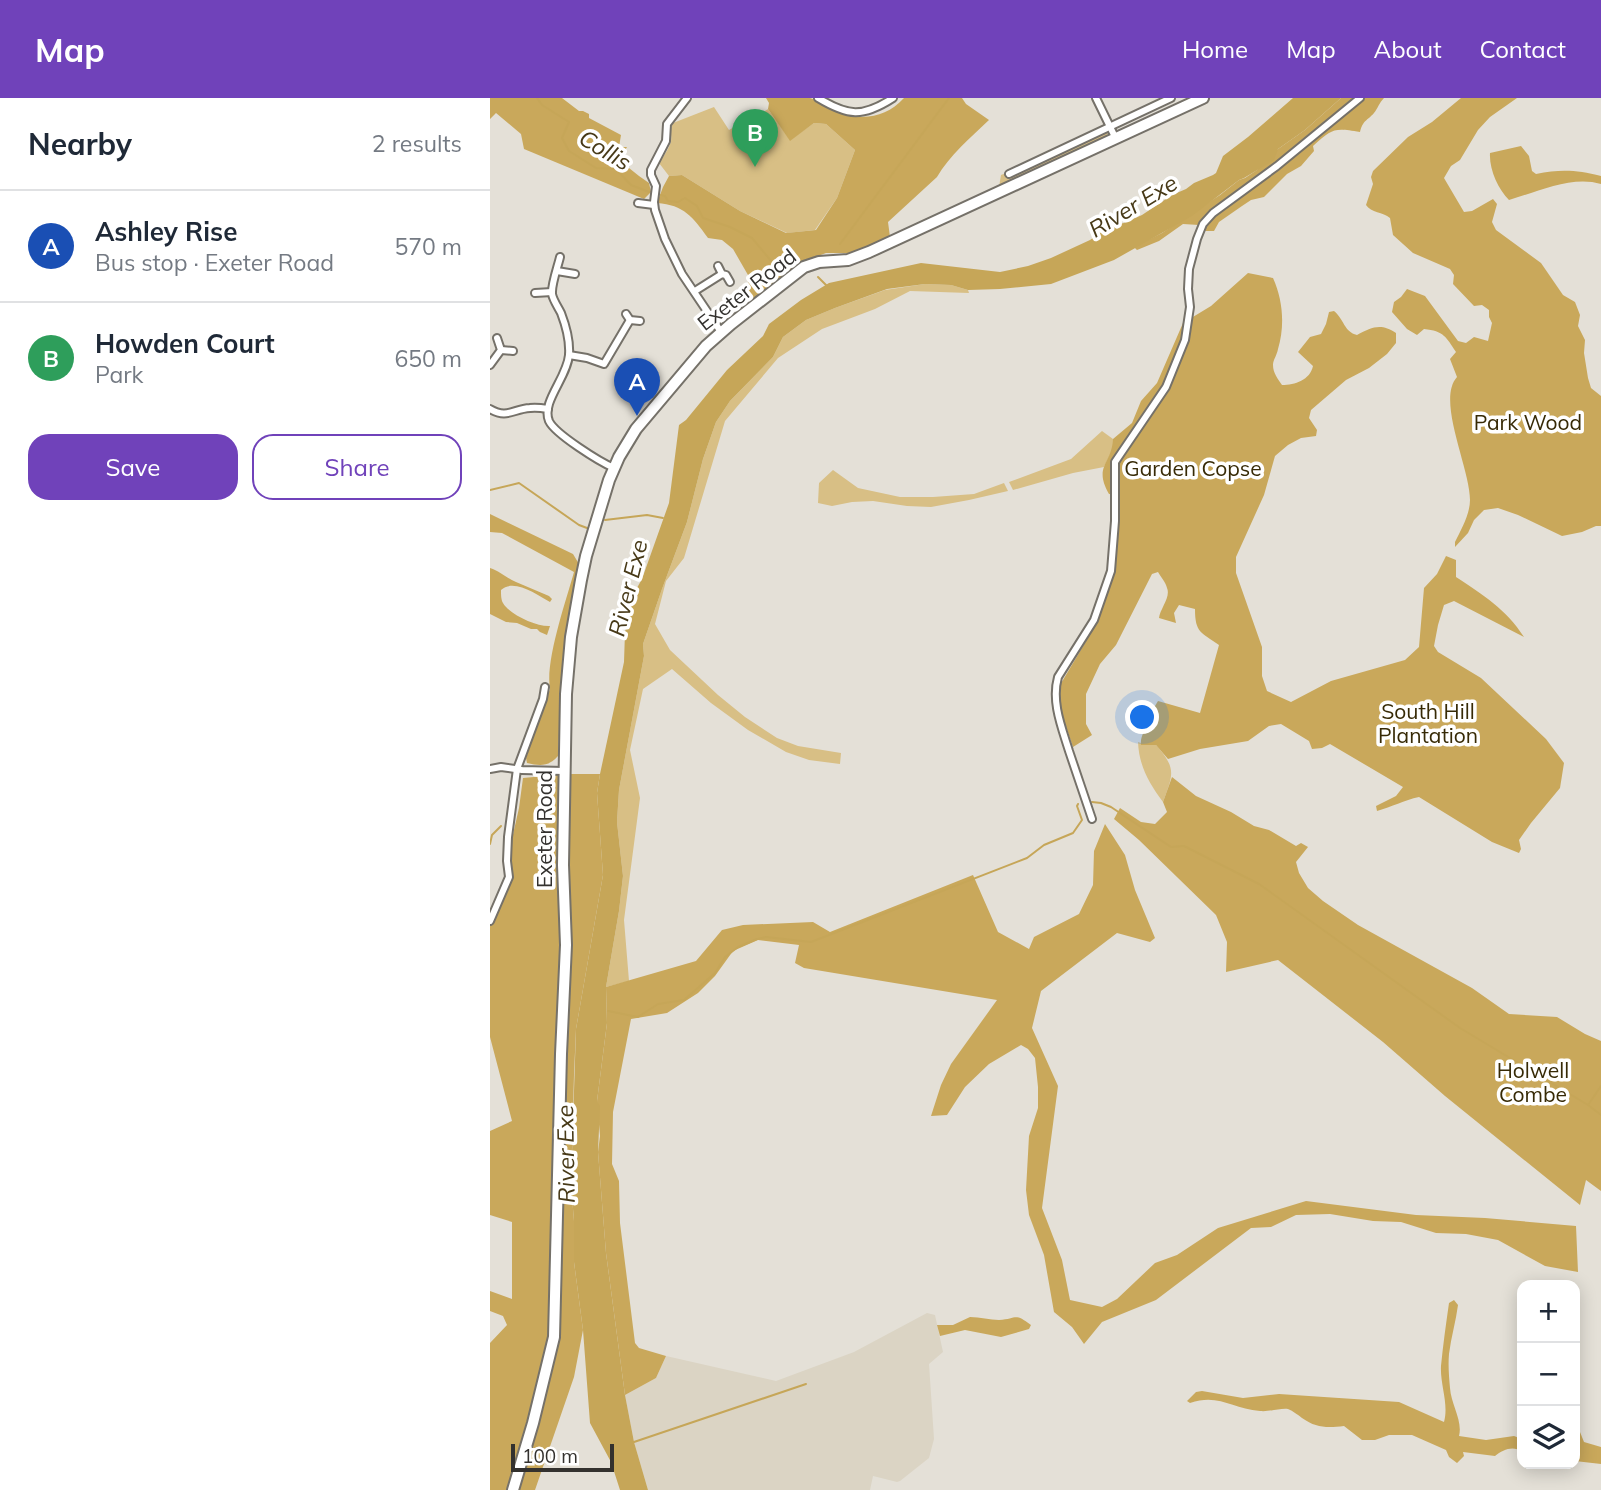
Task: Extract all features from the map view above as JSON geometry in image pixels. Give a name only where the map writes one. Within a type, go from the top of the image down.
[{"type":"main road","points":[[1116,139],[1203,98]]},
{"type":"main road","name":"Exeter Road","points":[[513,1490],[554,1337],[566,945],[564,771],[571,638],[586,556],[614,468],[636,429],[706,346],[804,267],[819,262],[849,260],[869,252],[1116,139]]},
{"type":"street","points":[[687,98],[667,124],[666,141],[651,170],[656,186],[654,205],[682,274],[721,332]]},
{"type":"street","points":[[818,98],[835,108],[855,113],[872,109],[893,98]]},
{"type":"street","points":[[1096,98],[1116,139]]},
{"type":"street","points":[[1009,174],[1171,98]]},
{"type":"street","points":[[1092,819],[1060,724],[1056,686],[1058,677],[1094,620],[1111,571],[1115,521],[1115,462],[1166,387],[1185,340],[1190,307],[1189,269],[1197,239],[1203,224],[1213,213],[1277,166],[1360,98]]},
{"type":"street","points":[[638,203],[654,205]]},
{"type":"street","points":[[560,257],[552,292],[568,335],[569,355],[548,409],[549,420],[556,431],[614,468]]},
{"type":"street","points":[[718,266],[730,282]]},
{"type":"street","points":[[557,271],[575,274]]},
{"type":"street","points":[[695,291],[722,274]]},
{"type":"street","points":[[535,293],[552,292]]},
{"type":"street","points":[[604,364],[628,317],[640,321]]},
{"type":"street","points":[[497,338],[501,350]]},
{"type":"street","points":[[501,350],[513,351]]},
{"type":"street","points":[[490,365],[501,350]]},
{"type":"street","points":[[569,355],[604,364]]},
{"type":"street","points":[[604,364],[608,373]]},
{"type":"street","points":[[490,409],[500,414],[527,408],[548,409]]},
{"type":"street","name":"Exeter Road","points":[[490,921],[509,877],[508,837],[517,769],[545,687]]},
{"type":"street","points":[[490,769],[502,767],[564,771]]},
{"type":"shaded area","points":[[1293,98],[1341,98],[1305,130],[1278,149],[1274,160],[1239,180],[1192,216],[1114,260],[1051,284],[968,290],[951,285],[925,284],[887,289],[835,308],[806,320],[783,337],[773,357],[730,401],[716,422],[703,459],[687,522],[643,644],[644,656],[619,790],[617,822],[623,876],[606,987],[607,1023],[597,1101],[600,1106],[598,1152],[606,1253],[625,1395],[634,1442],[648,1490],[620,1490],[611,1462],[590,1423],[583,1330],[574,1262],[571,1184],[576,1029],[603,875],[597,793],[600,774],[624,662],[625,632],[633,595],[642,579],[669,503],[679,425],[727,370],[763,336],[769,324],[829,283],[921,263],[1000,272],[1051,258],[1090,240],[1110,226],[1142,215],[1172,195],[1213,175],[1223,156]]},
{"type":"shaded area","points":[[714,107],[729,130],[736,126],[738,129],[768,109],[790,140],[814,123],[826,124],[855,150],[837,198],[815,230],[787,233],[740,211],[682,175],[669,176],[659,163],[670,144],[673,123]]},
{"type":"shaded area","points":[[1108,133],[1106,139],[999,187],[1001,175]]},
{"type":"shaded area","points":[[925,284],[951,285],[968,290],[969,293],[910,291],[875,309],[822,329],[778,358],[725,421],[684,558],[666,581],[655,624],[670,650],[745,717],[777,738],[798,746],[841,753],[840,764],[809,760],[786,752],[748,730],[711,703],[672,669],[643,689],[630,750],[640,798],[624,920],[629,981],[606,987],[623,876],[617,822],[619,790],[644,656],[643,644],[687,522],[703,459],[716,422],[730,401],[773,357],[783,337],[806,320],[885,290]]},
{"type":"shaded area","points":[[1102,431],[1113,439],[1113,449],[1104,467],[1013,490],[1009,482],[1071,459]]},
{"type":"shaded area","points":[[833,470],[858,488],[900,497],[974,494],[1004,483],[1008,491],[931,507],[873,501],[832,506],[818,503],[819,483]]},
{"type":"shaded area","points":[[1138,742],[1141,745],[1156,745],[1170,766],[1171,778],[1163,802],[1146,774],[1140,759]]},
{"type":"shaded area","points":[[927,1313],[935,1315],[943,1352],[929,1364],[934,1439],[929,1458],[900,1481],[873,1476],[870,1490],[648,1490],[634,1442],[625,1395],[656,1378],[666,1356],[776,1381],[854,1352]]},
{"type":"green space","points":[[490,98],[562,98],[579,111],[589,114],[589,118],[621,135],[619,147],[627,147],[619,160],[649,183],[651,192],[644,199],[524,149],[521,134],[496,113],[490,119]]},
{"type":"green space","points":[[766,98],[810,98],[834,111],[863,117],[889,110],[904,98],[962,98],[966,104],[989,120],[954,154],[937,177],[888,222],[890,237],[859,253],[826,253],[805,261],[752,303],[749,297],[748,275],[733,249],[722,240],[708,238],[681,209],[657,203],[669,176],[682,175],[740,211],[786,233],[816,230],[837,198],[855,150],[826,124],[814,123],[790,141],[768,109]]},
{"type":"green space","points":[[1341,98],[1384,98],[1360,132],[1339,130],[1325,136],[1313,146],[1314,151],[1301,166],[1287,174],[1264,197],[1251,200],[1219,222],[1214,231],[1206,231],[1199,225],[1183,224],[1159,241],[1137,250],[1134,247],[1162,233],[1257,170],[1278,149],[1305,130]]},
{"type":"green space","name":"Park Wood","points":[[1461,98],[1517,98],[1490,117],[1478,130],[1460,160],[1451,166],[1444,178],[1464,212],[1472,211],[1493,199],[1497,204],[1492,222],[1496,230],[1541,263],[1563,295],[1575,302],[1580,315],[1578,326],[1585,340],[1588,378],[1591,388],[1601,396],[1601,526],[1582,532],[1562,536],[1498,508],[1484,510],[1455,547],[1470,505],[1469,486],[1450,401],[1457,377],[1450,359],[1456,352],[1440,333],[1424,329],[1417,335],[1407,329],[1392,312],[1394,302],[1407,289],[1425,296],[1458,341],[1466,343],[1474,337],[1488,341],[1492,323],[1489,310],[1482,305],[1474,306],[1453,284],[1454,275],[1450,269],[1413,253],[1393,235],[1390,218],[1366,205],[1373,184],[1373,171],[1408,137],[1432,122]]},
{"type":"green space","points":[[1521,146],[1529,156],[1532,171],[1536,174],[1584,172],[1601,176],[1601,184],[1567,183],[1509,200],[1495,178],[1490,153]]},
{"type":"green space","name":"Garden Copse","points":[[1248,273],[1273,278],[1276,286],[1282,322],[1273,365],[1282,385],[1301,381],[1309,375],[1313,366],[1298,352],[1310,337],[1321,334],[1329,312],[1334,311],[1349,331],[1357,335],[1377,327],[1396,333],[1396,343],[1387,354],[1369,368],[1346,380],[1311,410],[1309,418],[1317,430],[1316,436],[1301,438],[1275,456],[1264,495],[1236,557],[1236,573],[1262,647],[1262,676],[1267,691],[1291,702],[1331,681],[1405,660],[1419,647],[1424,588],[1437,574],[1446,556],[1456,560],[1456,577],[1502,610],[1524,637],[1454,601],[1444,605],[1434,646],[1438,652],[1481,678],[1546,739],[1564,763],[1560,788],[1519,840],[1519,853],[1492,842],[1419,797],[1377,811],[1376,806],[1396,796],[1403,787],[1330,744],[1312,749],[1309,741],[1281,724],[1269,726],[1248,741],[1200,749],[1168,759],[1156,745],[1141,745],[1151,706],[1155,706],[1158,701],[1200,713],[1219,645],[1198,628],[1195,609],[1179,605],[1174,613],[1176,623],[1159,618],[1168,592],[1158,572],[1152,574],[1116,645],[1100,664],[1086,694],[1086,724],[1092,735],[1073,747],[1063,718],[1059,698],[1060,685],[1098,621],[1113,577],[1119,495],[1109,494],[1103,471],[1113,439],[1132,423],[1141,401],[1157,383],[1183,323],[1211,306]]},
{"type":"green space","points":[[490,514],[573,554],[579,564],[563,654],[558,756],[544,765],[527,763],[526,758],[550,689],[553,647],[574,572],[502,533],[490,532]]},
{"type":"green space","points":[[490,568],[552,599],[550,602],[519,587],[506,587],[501,590],[506,607],[531,622],[550,626],[547,635],[537,629],[506,622],[490,614]]},
{"type":"green space","points":[[600,774],[597,793],[603,875],[576,1029],[574,1075],[571,1184],[574,1262],[583,1330],[574,1377],[535,1490],[490,1490],[490,1343],[507,1325],[503,1316],[490,1311],[490,1291],[512,1299],[512,1222],[490,1215],[490,1131],[512,1121],[490,1037],[490,921],[509,877],[507,861],[523,778]]},
{"type":"green space","name":"Holwell Combe","points":[[1172,777],[1196,796],[1254,826],[1269,830],[1296,846],[1301,843],[1308,847],[1296,862],[1308,888],[1358,925],[1472,988],[1509,1014],[1557,1017],[1601,1041],[1601,1191],[1586,1180],[1580,1205],[1383,1042],[1278,960],[1226,972],[1227,942],[1216,915],[1114,819],[1120,808],[1141,822],[1155,824],[1167,812],[1163,802]]},
{"type":"green space","points":[[1105,824],[1125,855],[1135,890],[1155,938],[1150,942],[1117,933],[1041,991],[1032,1028],[1058,1086],[1042,1208],[1062,1260],[1070,1300],[1102,1307],[1117,1299],[1155,1263],[1177,1255],[1218,1228],[1306,1201],[1416,1215],[1576,1226],[1578,1272],[1545,1266],[1498,1240],[1466,1234],[1436,1233],[1401,1222],[1373,1221],[1330,1214],[1296,1215],[1271,1227],[1251,1228],[1156,1300],[1102,1322],[1084,1344],[1072,1327],[1054,1312],[1044,1255],[1029,1215],[1026,1190],[1029,1136],[1038,1108],[1035,1058],[1021,1045],[989,1064],[965,1087],[947,1115],[931,1116],[951,1064],[997,1000],[804,968],[795,963],[799,945],[758,940],[733,951],[715,976],[698,993],[667,1013],[631,1019],[613,1112],[612,1164],[619,1181],[620,1223],[635,1343],[639,1348],[666,1356],[656,1378],[625,1395],[606,1253],[598,1152],[600,1136],[597,1101],[607,1023],[606,987],[696,961],[722,930],[743,925],[813,922],[830,932],[973,875],[998,932],[1029,949],[1034,937],[1079,914],[1093,885],[1094,851]]},
{"type":"green space","points":[[1454,1300],[1458,1305],[1450,1348],[1449,1371],[1459,1436],[1486,1440],[1514,1436],[1517,1437],[1517,1450],[1505,1450],[1495,1456],[1463,1452],[1464,1456],[1457,1463],[1449,1457],[1446,1450],[1412,1435],[1389,1435],[1375,1440],[1362,1440],[1344,1426],[1317,1425],[1288,1409],[1260,1411],[1218,1401],[1187,1401],[1196,1392],[1202,1391],[1243,1398],[1279,1394],[1399,1402],[1444,1422],[1446,1408],[1441,1366],[1449,1303]]},
{"type":"green space","points":[[970,1317],[999,1320],[1018,1317],[1031,1325],[1029,1329],[1001,1337],[965,1330],[940,1336],[937,1325],[953,1325]]},
{"type":"green space","points":[[1580,1432],[1584,1442],[1601,1447],[1601,1464],[1580,1462]]},
{"type":"waterway","name":"Collis","points":[[537,98],[542,105],[569,122],[562,138],[569,151],[596,168],[616,169],[631,185],[649,192]]},
{"type":"waterway","points":[[840,244],[949,98]]},
{"type":"waterway","name":"Collis","points":[[661,195],[668,201],[678,202],[685,198],[697,206],[703,218],[752,238],[779,268]]},
{"type":"waterway","points":[[818,277],[827,286]]},
{"type":"waterway","points":[[490,490],[519,483],[587,528]]},
{"type":"waterway","points":[[605,520],[647,515],[663,518]]},
{"type":"waterway","points":[[1092,802],[1111,807],[1171,847],[1184,846],[1259,884],[1460,1028],[1601,1115]]},
{"type":"waterway","points":[[608,1011],[638,1017],[658,1004],[684,1000],[715,973],[725,957],[738,947],[757,939],[766,937],[811,942],[1027,858],[1044,845],[1073,833],[1082,820],[1078,804]]},
{"type":"waterway","points":[[490,844],[492,835],[501,826]]},
{"type":"waterway","points":[[1588,1105],[1601,1086]]},
{"type":"waterway","points":[[634,1442],[806,1384]]},
{"type":"place","name":"Howden Court","points":[[755,167]]},
{"type":"place","name":"Ashley Rise","points":[[637,416]]},
{"type":"water label","name":"River Exe","points":[[1133,206]]},
{"type":"water label","name":"River Exe","points":[[628,588]]},
{"type":"water label","name":"River Exe","points":[[566,1154]]},
{"type":"park label","name":"South Hill Plantation","points":[[1428,724]]}]
